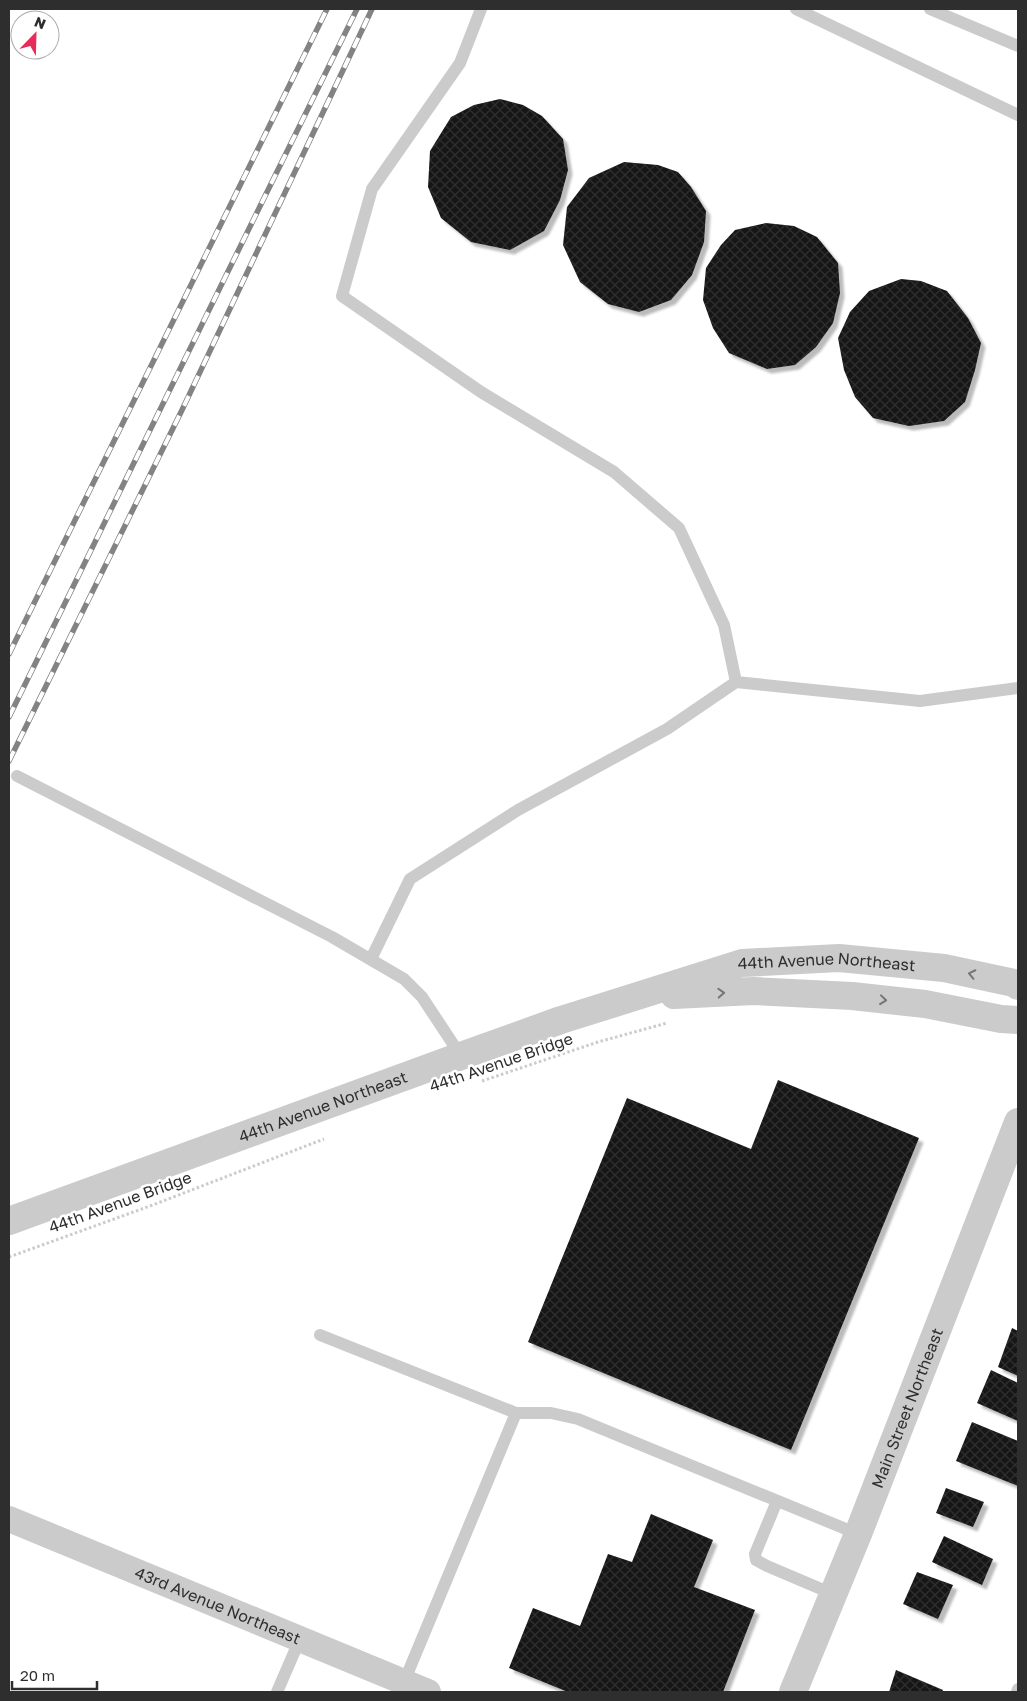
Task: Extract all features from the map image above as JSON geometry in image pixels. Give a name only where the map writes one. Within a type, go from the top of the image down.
[{"type":"street","name":"44th Avenue Northeast","points":[[9,1221],[560,1020],[742,963],[839,958],[944,968],[1014,983],[1018,986]]},
{"type":"street","name":"44th Avenue Northeast","points":[[637,997],[753,991],[852,996],[925,1004],[1001,1020],[1018,1020]]},
{"type":"street","name":"Main Street Northeast","points":[[793,1692],[858,1534],[1018,1122]]},
{"type":"street","name":"43rd Avenue Northeast","points":[[9,1519],[428,1692]]},
{"type":"lane","points":[[481,9],[460,63],[372,189],[342,296],[480,392],[614,472],[679,528],[724,625],[736,682]]},
{"type":"lane","points":[[796,9],[1018,115]]},
{"type":"lane","points":[[930,9],[1018,46]]},
{"type":"lane","points":[[371,959],[410,879],[518,810],[667,729],[736,682],[920,701],[1018,688]]},
{"type":"lane","points":[[17,776],[332,937],[404,979],[422,997],[461,1056]]},
{"type":"lane","points":[[320,1335],[516,1413],[551,1413],[578,1419],[858,1534]]},
{"type":"lane","points":[[404,1682],[516,1413]]},
{"type":"lane","points":[[778,1501],[755,1554],[756,1560],[833,1594]]},
{"type":"lane","points":[[277,1692],[300,1639]]},
{"type":"path","name":"44th Avenue Bridge","points":[[476,1083],[598,1042],[672,1022]]},
{"type":"path","name":"44th Avenue Bridge","points":[[9,1257],[327,1138]]},
{"type":"building","points":[[500,99],[523,105],[542,116],[563,139],[568,170],[560,200],[544,231],[510,250],[471,242],[441,218],[428,187],[430,151],[451,117],[474,105]]},
{"type":"building","points":[[624,162],[658,165],[678,172],[691,187],[706,211],[704,242],[692,275],[671,300],[639,312],[608,304],[580,282],[563,245],[567,207],[589,178]]},
{"type":"building","points":[[766,223],[794,226],[817,237],[838,263],[840,293],[833,323],[816,347],[795,365],[767,369],[729,353],[713,328],[703,300],[706,268],[721,245],[735,230]]},
{"type":"building","points":[[901,279],[921,281],[947,291],[968,318],[981,343],[965,402],[944,421],[909,426],[873,418],[855,397],[844,370],[838,338],[850,312],[869,291]]},
{"type":"building","points":[[778,1080],[919,1138],[791,1450],[528,1342],[627,1098],[751,1149]]},
{"type":"building","points":[[1012,1328],[1018,1331],[1018,1376],[998,1367]]},
{"type":"building","points":[[991,1370],[1018,1383],[1018,1421],[977,1403]]},
{"type":"building","points":[[972,1422],[1018,1441],[1018,1486],[956,1461]]},
{"type":"building","points":[[946,1488],[984,1502],[973,1527],[936,1513]]},
{"type":"building","points":[[651,1514],[713,1540],[694,1587],[755,1610],[723,1692],[568,1692],[509,1668],[533,1608],[580,1626],[608,1554],[632,1562]]},
{"type":"building","points":[[944,1536],[993,1559],[982,1585],[932,1562]]},
{"type":"building","points":[[917,1572],[953,1585],[938,1619],[903,1604]]},
{"type":"building","points":[[896,1670],[943,1690],[942,1692],[889,1692]]},
{"type":"railway","points":[[9,654],[327,9]]},
{"type":"railway","points":[[9,717],[357,9]]},
{"type":"railway","points":[[9,761],[182,410],[372,9]]}]
